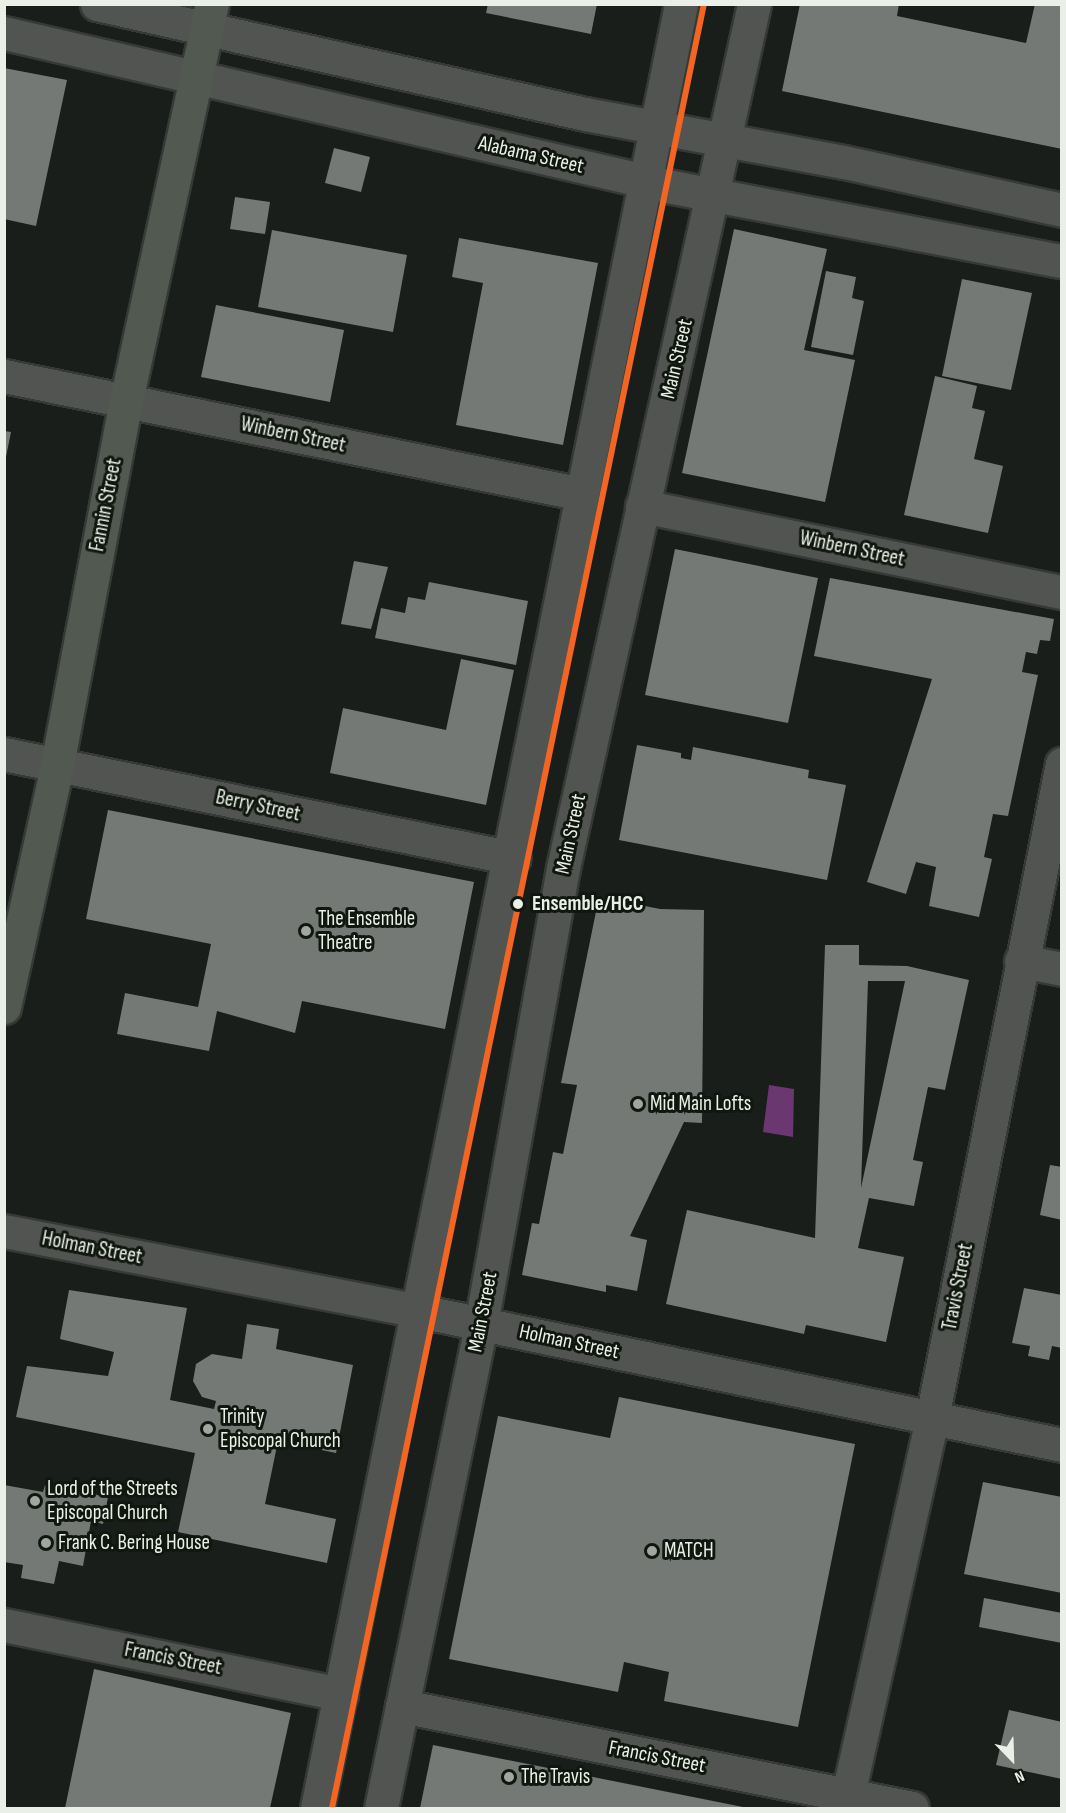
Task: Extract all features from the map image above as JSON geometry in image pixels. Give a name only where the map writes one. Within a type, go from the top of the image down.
[{"type":"main road","name":"Fannin Street","points":[[4,1006],[57,765],[126,400],[209,18]]},
{"type":"street","points":[[97,4],[209,18],[656,129],[726,140],[1062,210]]},
{"type":"street","points":[[317,1809],[513,858],[582,494],[681,4]]},
{"type":"street","name":"Main Street","points":[[381,1809],[481,1324],[563,868],[642,506],[715,195],[754,4]]},
{"type":"street","name":"Alabama Street","points":[[4,33],[196,75],[644,181],[1062,261]]},
{"type":"street","name":"Winbern Street","points":[[4,376],[582,494]]},
{"type":"street","name":"Winbern Street","points":[[642,506],[1062,592]]},
{"type":"street","name":"Berry Street","points":[[4,754],[513,858]]},
{"type":"street","name":"Travis Street","points":[[846,1802],[932,1418],[1021,961],[1062,764]]},
{"type":"street","points":[[1021,961],[1062,969]]},
{"type":"street","name":"Holman Street","points":[[4,1231],[420,1311],[1062,1445]]},
{"type":"street","name":"Francis Street","points":[[4,1625],[341,1694]]},
{"type":"street","name":"Francis Street","points":[[402,1706],[846,1802],[912,1809]]},
{"type":"shaded area","points":[[769,1085],[794,1089],[793,1137],[763,1132]]},
{"type":"building","points":[[488,4],[597,4],[591,34],[486,13]]},
{"type":"building","points":[[800,4],[899,4],[897,16],[1026,43],[1035,4],[1062,4],[1062,149],[782,91]]},
{"type":"building","points":[[4,68],[67,80],[36,226],[4,219]]},
{"type":"building","points":[[334,148],[370,157],[361,192],[325,183]]},
{"type":"building","points":[[235,197],[270,202],[265,234],[230,229]]},
{"type":"building","points":[[734,229],[827,249],[804,350],[855,360],[825,502],[682,473]]},
{"type":"building","points":[[272,230],[407,255],[393,332],[258,307]]},
{"type":"building","points":[[459,238],[598,263],[563,445],[456,425],[483,283],[452,277]]},
{"type":"building","points":[[826,271],[856,277],[852,298],[864,301],[853,355],[811,347]]},
{"type":"building","points":[[962,279],[1032,293],[1011,390],[942,376]]},
{"type":"building","points":[[216,305],[344,330],[330,402],[201,377]]},
{"type":"building","points":[[935,376],[977,386],[972,408],[985,411],[974,459],[1003,466],[988,533],[904,515]]},
{"type":"building","points":[[4,431],[11,432],[6,457],[4,457]]},
{"type":"building","points":[[675,549],[818,578],[788,723],[645,695]]},
{"type":"building","points":[[354,561],[388,567],[371,629],[341,624]]},
{"type":"building","points":[[830,578],[1054,619],[1050,641],[1040,640],[1037,654],[1026,652],[1022,672],[1038,675],[1008,816],[993,814],[984,857],[992,859],[979,917],[929,906],[936,867],[916,862],[906,894],[867,882],[932,679],[814,656]]},
{"type":"building","points":[[429,582],[528,601],[516,665],[375,638],[381,608],[405,613],[408,597],[425,600]]},
{"type":"building","points":[[461,659],[514,670],[486,805],[330,773],[343,708],[446,730]]},
{"type":"building","points":[[637,745],[681,753],[681,758],[691,760],[693,747],[809,770],[808,778],[846,785],[827,880],[619,840]]},
{"type":"building","name":"The Ensemble Theatre","points":[[108,810],[474,882],[445,1029],[302,1001],[295,1033],[217,1011],[209,1051],[117,1034],[125,993],[198,1007],[211,944],[86,919]]},
{"type":"building","name":"Mid Main Lofts","points":[[599,897],[660,909],[704,910],[702,1123],[684,1122],[630,1236],[647,1240],[637,1291],[606,1285],[606,1292],[522,1275],[532,1223],[539,1224],[553,1152],[563,1154],[577,1085],[561,1083]]},
{"type":"building","points":[[825,945],[859,945],[859,965],[907,966],[969,980],[945,1090],[928,1087],[913,1160],[923,1162],[914,1206],[869,1198],[858,1248],[904,1257],[886,1342],[806,1325],[804,1334],[666,1304],[687,1210],[815,1238]],"holes":[[[868,981],[905,981],[861,1188]]]},
{"type":"building","points":[[1050,1165],[1062,1167],[1062,1220],[1040,1215]]},
{"type":"building","points":[[1024,1288],[1062,1295],[1062,1348],[1052,1346],[1049,1360],[1028,1356],[1030,1346],[1012,1343]]},
{"type":"building","name":"Trinity Episcopal Church","points":[[69,1290],[187,1308],[170,1400],[214,1409],[216,1401],[202,1397],[193,1381],[196,1364],[212,1354],[242,1359],[247,1324],[279,1329],[276,1349],[353,1365],[336,1453],[278,1441],[265,1504],[336,1519],[327,1563],[178,1532],[195,1453],[16,1417],[27,1366],[108,1376],[114,1352],[60,1339]]},
{"type":"building","name":"MATCH","points":[[619,1397],[855,1444],[798,1727],[664,1701],[669,1672],[624,1662],[618,1692],[449,1659],[498,1416],[610,1438]]},
{"type":"building","points":[[983,1482],[1062,1497],[1062,1593],[964,1574]]},
{"type":"building","name":"Frank C. Bering House","points":[[4,1485],[43,1492],[45,1485],[108,1497],[103,1524],[91,1521],[83,1566],[59,1561],[54,1584],[21,1578],[23,1565],[4,1562]]},
{"type":"building","points":[[984,1598],[1062,1613],[1062,1643],[979,1627]]},
{"type":"building","points":[[94,1669],[291,1713],[270,1808],[65,1808]]},
{"type":"building","points":[[1009,1710],[1062,1722],[1062,1779],[996,1765]]},
{"type":"building","name":"The Travis","points":[[433,1745],[743,1807],[743,1808],[420,1808]]},
{"type":"transit line","points":[[332,1808],[704,4]]},
{"type":"place","name":"Ensemble/HCC","points":[[518,904]]},
{"type":"place","name":"The Ensemble Theatre","points":[[306,931]]},
{"type":"place","name":"Mid Main Lofts","points":[[638,1104]]},
{"type":"place","name":"Trinity Episcopal Church","points":[[208,1429]]},
{"type":"place","name":"Lord of the Streets Episcopal Church","points":[[35,1501]]},
{"type":"place","name":"Frank C. Bering House","points":[[46,1543]]},
{"type":"place","name":"MATCH","points":[[652,1551]]},
{"type":"place","name":"The Travis","points":[[509,1777]]}]
